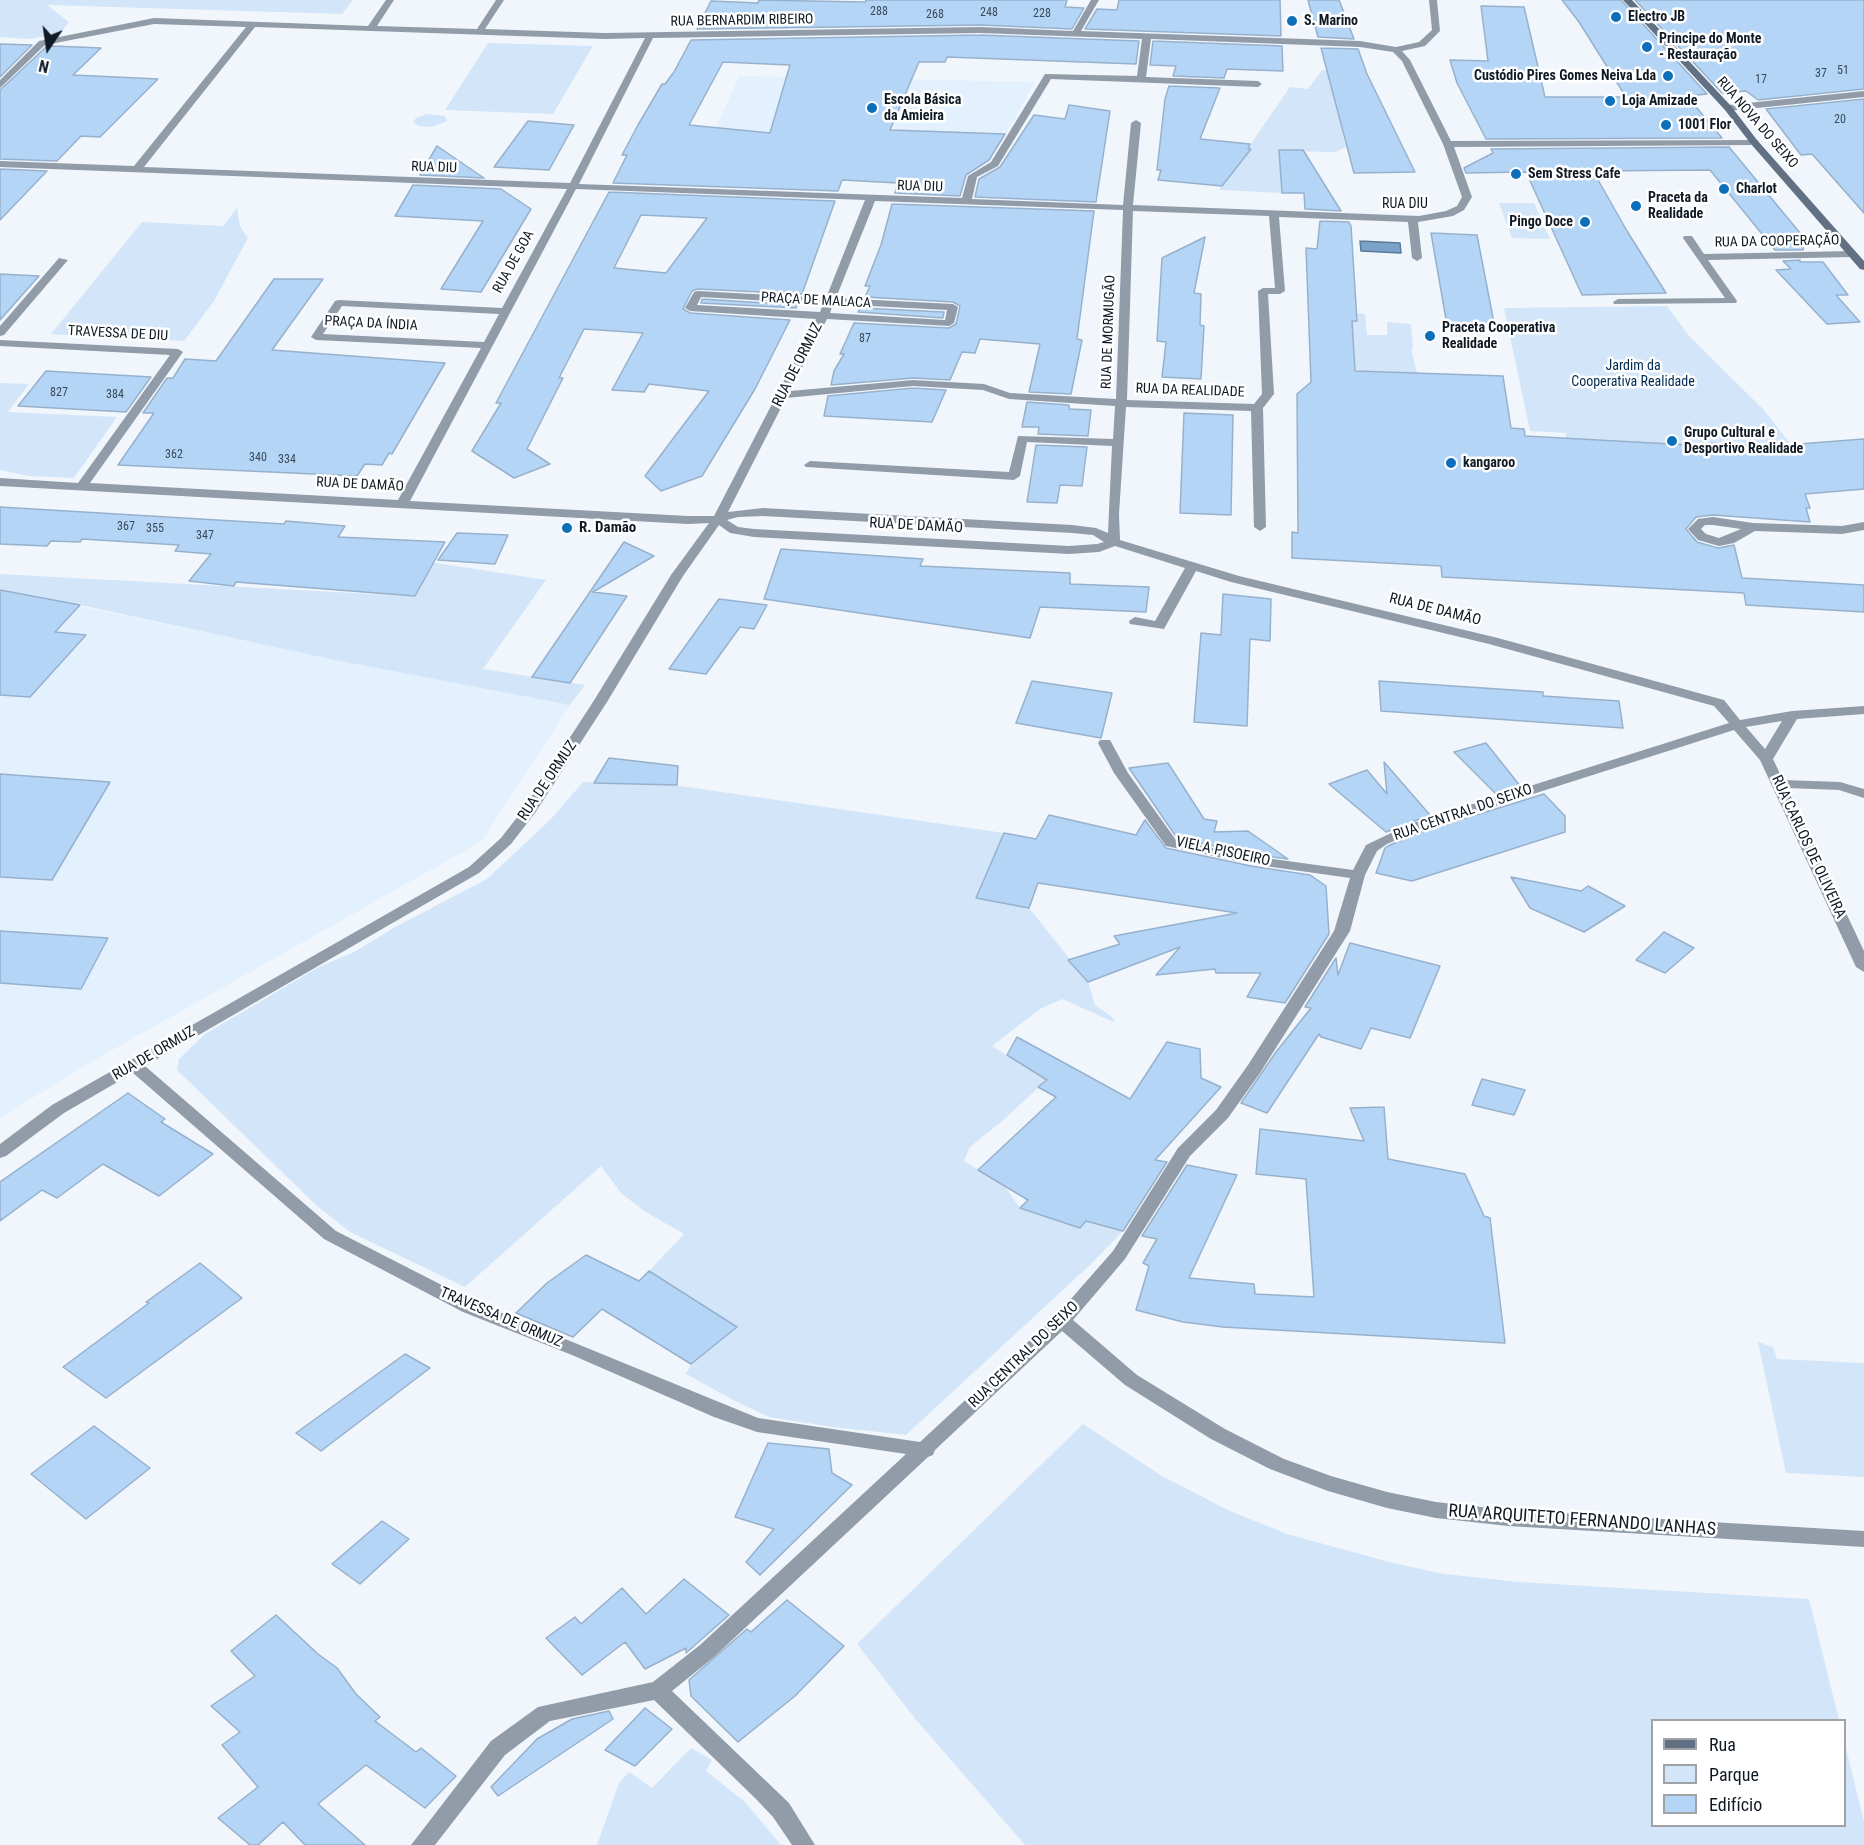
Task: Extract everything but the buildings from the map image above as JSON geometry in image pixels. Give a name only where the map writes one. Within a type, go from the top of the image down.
[{"type":"main road","name":"RUA NOVA DO SEIXO","points":[[1627,0],[1728,108],[1754,142],[1860,261]]},
{"type":"street","points":[[371,28],[390,0]]},
{"type":"street","points":[[479,32],[500,0]]},
{"type":"street","points":[[1076,33],[1095,0]]},
{"type":"street","points":[[1396,50],[1422,44],[1436,31],[1432,0]]},
{"type":"street","name":"RUA BERNARDIM RIBEIRO","points":[[0,85],[42,43],[154,21],[650,36],[980,30],[1354,44],[1396,50]]},
{"type":"street","points":[[136,169],[253,24]]},
{"type":"street","name":"RUA DE GOA","points":[[403,502],[650,36]]},
{"type":"street","points":[[1141,79],[1147,36]]},
{"type":"street","points":[[1396,50],[1406,60],[1448,144],[1754,142]]},
{"type":"street","points":[[966,202],[973,176],[995,164],[1048,76],[1258,84]]},
{"type":"street","points":[[1728,108],[1864,94]]},
{"type":"street","name":"RUA DE MORMUGÃO","points":[[1114,542],[1113,514],[1121,403],[1128,208],[1136,123]]},
{"type":"street","name":"RUA DIU","points":[[0,164],[1413,219],[1449,214],[1461,208],[1466,201],[1448,144]]},
{"type":"street","name":"RUA DE ORMUZ","points":[[0,1152],[58,1109],[474,870],[491,856],[528,813],[600,702],[671,584],[718,519],[823,317],[871,198]]},
{"type":"street","name":"RUA DA REALIDADE","points":[[1260,527],[1257,408],[1268,394],[1263,291],[1280,291],[1274,214]]},
{"type":"street","points":[[1413,219],[1417,258]]},
{"type":"street","points":[[1618,302],[1732,301],[1688,238]]},
{"type":"street","name":"RUA DA COOPERAÇÃO","points":[[1701,258],[1860,261]]},
{"type":"street","points":[[0,333],[63,260]]},
{"type":"street","name":"PRAÇA DE MALACA","points":[[698,294],[830,301],[953,307],[949,324],[690,309],[698,294]]},
{"type":"street","name":"PRAÇA DA ÍNDIA","points":[[487,345],[316,337],[339,303],[504,311]]},
{"type":"street","name":"TRAVESSA DE DIU","points":[[0,343],[178,352],[82,486]]},
{"type":"street","name":"RUA DA REALIDADE","points":[[782,395],[913,383],[984,387],[1009,396],[1257,408]]},
{"type":"street","points":[[810,465],[1014,476],[1022,438],[1118,443]]},
{"type":"street","name":"RUA DE DAMÃO","points":[[0,482],[403,502],[688,520],[718,519],[737,513],[763,512],[1096,532],[1114,542],[1235,579],[1492,641],[1712,699],[1724,707],[1739,724]]},
{"type":"street","name":"RUA DE DAMÃO","points":[[718,519],[734,530],[766,534],[1069,550],[1099,548],[1114,542]]},
{"type":"street","points":[[1753,527],[1842,530],[1864,526]]},
{"type":"street","points":[[1135,621],[1159,626],[1193,565]]},
{"type":"street","name":"RUA CENTRAL DO SEIXO","points":[[422,1845],[498,1748],[545,1713],[658,1690],[707,1652],[1062,1321],[1119,1255],[1184,1152],[1222,1114],[1254,1069],[1342,931],[1358,875],[1371,848],[1382,840],[1415,827],[1739,724],[1792,715],[1864,710]]},
{"type":"street","name":"RUA CARLOS DE OLIVEIRA","points":[[1766,759],[1792,715]]},
{"type":"street","name":"RUA CARLOS DE OLIVEIRA","points":[[1739,724],[1766,759],[1864,967]]},
{"type":"street","name":"VIELA PISOEIRO","points":[[1105,743],[1122,773],[1171,843],[1251,860],[1358,875]]},
{"type":"street","points":[[1778,784],[1840,786],[1864,794]]},
{"type":"street","name":"TRAVESSA DE ORMUZ","points":[[135,1066],[330,1235],[469,1307],[757,1425],[926,1450]]},
{"type":"street","name":"RUA ARQUITETO FERNANDO LANHAS","points":[[1062,1321],[1131,1380],[1235,1443],[1276,1464],[1328,1483],[1387,1500],[1436,1510],[1508,1518],[1864,1539]]},
{"type":"street","points":[[658,1690],[781,1810],[804,1845]]},
{"type":"shaded area","name":"Escola Básica da Amieira","points":[[739,76],[1035,82],[1006,135],[995,138],[711,139]]},
{"type":"shaded area","points":[[0,590],[397,672],[570,705],[482,841],[86,1065],[0,1118]]},
{"type":"green space","points":[[0,0],[353,0],[342,14],[47,5],[69,22],[60,34],[28,39],[0,37]]},
{"type":"green space","points":[[488,43],[593,46],[553,114],[445,110]]},
{"type":"green space","points":[[1322,70],[1327,70],[1346,147],[1336,152],[1279,150],[1282,193],[1219,190],[1290,87],[1308,89]]},
{"type":"green space","points":[[427,114],[445,116],[447,121],[432,127],[419,126],[413,122],[416,118]]},
{"type":"green space","points":[[1499,203],[1534,203],[1550,239],[1512,238]]},
{"type":"green space","points":[[237,208],[240,226],[248,238],[214,301],[184,341],[51,334],[142,222],[223,226]]},
{"type":"green space","name":"Jardim da Cooperativa Realidade","points":[[1667,306],[1690,337],[1763,409],[1793,447],[1707,443],[1708,446],[1566,438],[1566,433],[1530,431],[1504,308]]},
{"type":"green space","points":[[1352,313],[1365,314],[1367,335],[1387,335],[1387,322],[1411,324],[1413,349],[1411,349],[1417,373],[1365,371],[1356,393]]},
{"type":"green space","points":[[0,383],[29,384],[8,412],[117,417],[74,478],[29,476],[0,470]]},
{"type":"green space","points":[[430,562],[546,580],[483,669],[585,685],[570,705],[340,661],[0,590],[0,574],[410,596]]},
{"type":"green space","points":[[583,782],[674,785],[1004,833],[977,898],[1029,908],[1088,982],[1095,1005],[1112,1017],[1116,1023],[1062,999],[1040,1009],[992,1046],[1047,1080],[970,1147],[964,1161],[1004,1185],[1020,1208],[1080,1228],[1086,1221],[1123,1231],[1091,1264],[906,1435],[769,1417],[686,1374],[691,1364],[737,1327],[649,1271],[684,1234],[644,1211],[621,1193],[601,1166],[465,1287],[350,1232],[316,1205],[177,1070],[179,1059],[205,1034],[317,968],[354,952],[397,926],[487,879],[551,819]]},
{"type":"green space","points":[[1758,1342],[1773,1347],[1777,1359],[1864,1363],[1864,1477],[1786,1473]]},
{"type":"green space","points":[[1083,1424],[1162,1476],[1230,1511],[1287,1534],[1393,1563],[1444,1574],[1519,1582],[1809,1599],[1839,1719],[1651,1719],[1651,1827],[1846,1827],[1846,1748],[1864,1822],[1864,1845],[1025,1845],[917,1721],[857,1644]]},
{"type":"green space","points":[[691,1748],[712,1760],[706,1771],[745,1802],[781,1845],[597,1845],[619,1783],[629,1772],[652,1788]]},
{"type":"water","points":[[1360,241],[1400,243],[1401,253],[1361,251]]},
{"type":"place","name":"Electro JB","points":[[1616,17]]},
{"type":"place","name":"S. Marino","points":[[1292,21]]},
{"type":"place","name":"Principe do Monte - Restauração","points":[[1647,47]]},
{"type":"place","name":"Custódio Pires Gomes Neiva Lda","points":[[1668,76]]},
{"type":"place","name":"Loja Amizade","points":[[1610,101]]},
{"type":"place","name":"Escola Básica da Amieira","points":[[872,108]]},
{"type":"place","name":"1001 Flor","points":[[1666,125]]},
{"type":"place","name":"Sem Stress Cafe","points":[[1516,174]]},
{"type":"place","name":"Charlot","points":[[1724,189]]},
{"type":"place","name":"Praceta da Realidade","points":[[1636,206]]},
{"type":"place","name":"Pingo Doce","points":[[1585,222]]},
{"type":"place","name":"Praceta Cooperativa Realidade","points":[[1430,336]]},
{"type":"place","name":"Grupo Cultural e Desportivo Realidade","points":[[1672,441]]},
{"type":"place","name":"kangaroo","points":[[1451,463]]},
{"type":"place","name":"R. Damão","points":[[567,528]]}]
